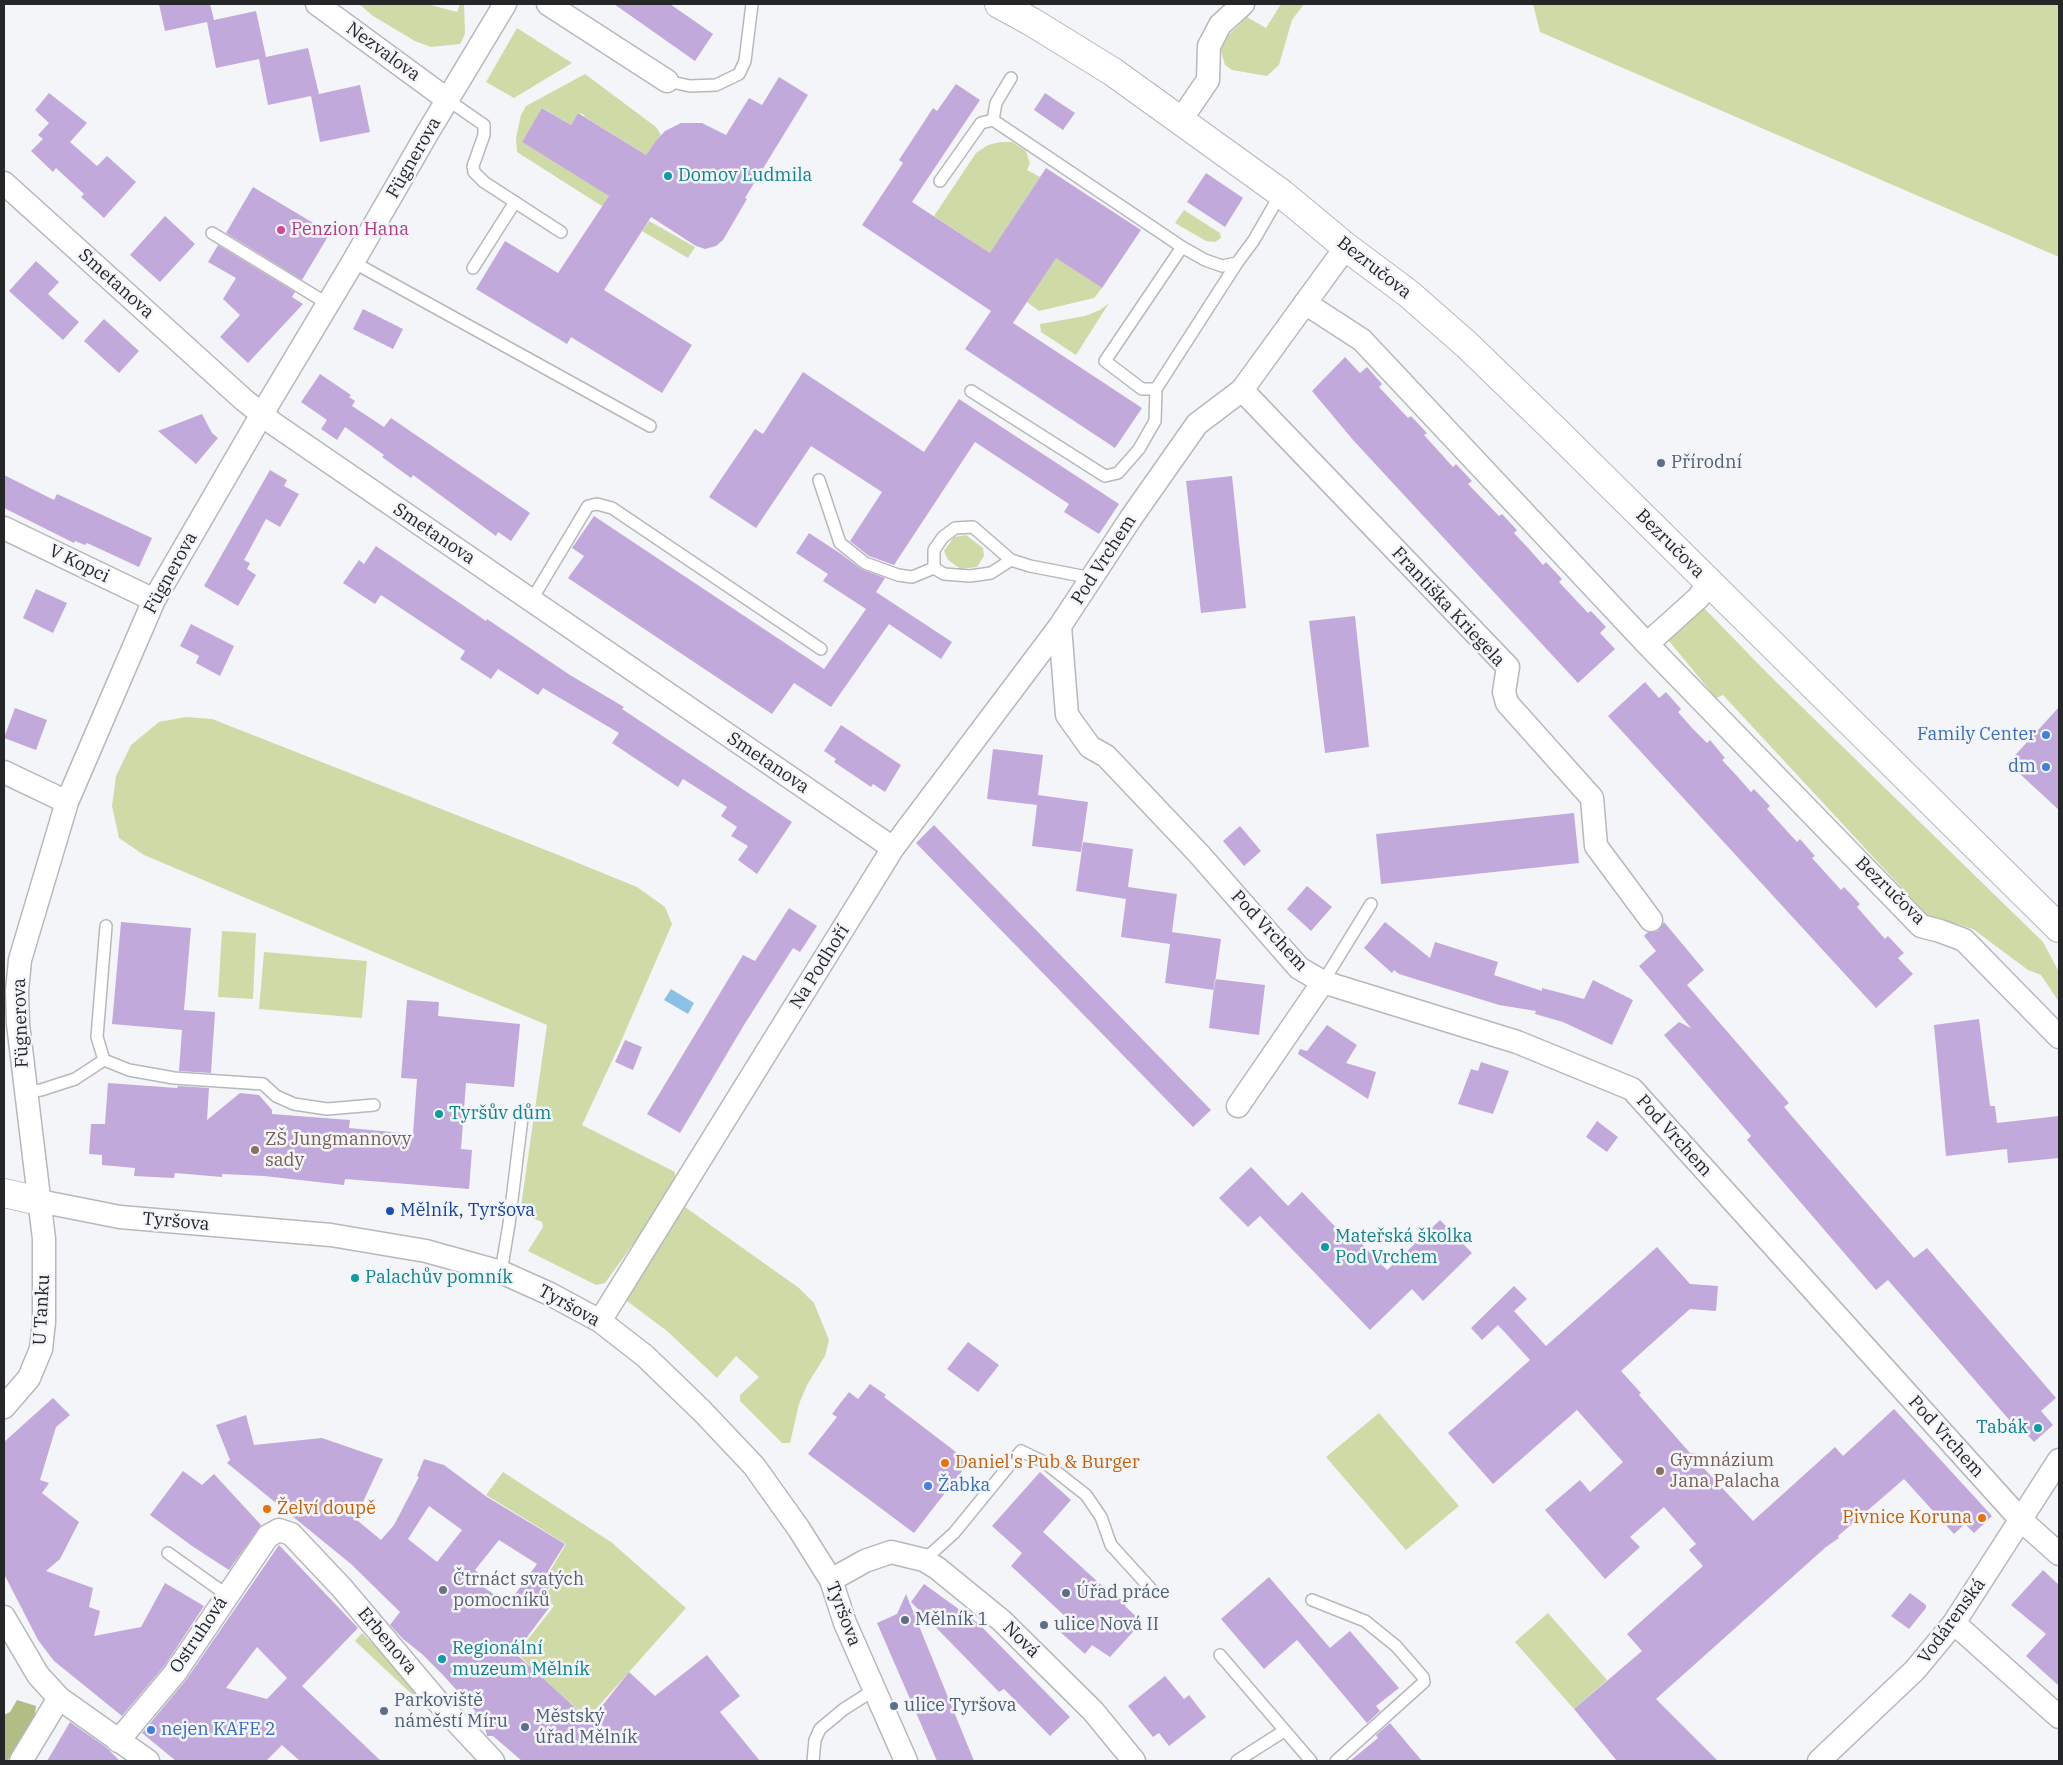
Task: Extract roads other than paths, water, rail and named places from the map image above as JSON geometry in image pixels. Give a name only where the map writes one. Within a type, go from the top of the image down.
[{"type":"street","name":"Nezvalova","points":[[317,4],[448,100]]},
{"type":"street","name":"Fügnerova","points":[[39,1201],[25,1092],[18,1024],[17,991],[20,960],[67,802],[154,600],[505,4]]},
{"type":"street","points":[[548,4],[667,81]]},
{"type":"street","name":"Bezručova","points":[[999,4],[1113,72],[1281,193],[1346,247],[1390,279],[1467,346],[1556,431],[2059,928]]},
{"type":"street","points":[[1180,121],[1208,80],[1209,46],[1220,25],[1243,4]]},
{"type":"street","name":"Smetanova","points":[[4,183],[244,400],[274,424],[892,848]]},
{"type":"street","name":"Pod Vrchem","points":[[1346,247],[1242,390],[1197,424],[1131,518],[1060,626],[1067,715],[1090,747],[1106,756],[1199,854],[1299,968],[1323,982],[1517,1042],[1632,1089],[2022,1521],[2059,1554]]},
{"type":"street","name":"Bezručova","points":[[1305,303],[1362,340],[1647,644],[1921,926],[1940,930],[1964,940],[2059,1037]]},
{"type":"street","name":"Františka Kriegela","points":[[1242,390],[1508,667],[1504,692],[1507,703],[1592,798],[1596,846],[1651,920]]},
{"type":"street","name":"V Kopci","points":[[4,528],[154,600]]},
{"type":"street","name":"Bezručova","points":[[1647,644],[1698,598],[1709,583]]},
{"type":"street","name":"Na Podhoří","points":[[600,1321],[892,848],[1060,626]]},
{"type":"street","points":[[4,772],[67,802]]},
{"type":"street","points":[[1238,1106],[1323,982]]},
{"type":"street","name":"Tyršova","points":[[4,1193],[120,1217],[331,1236],[426,1251],[501,1272],[550,1294],[600,1321],[645,1356],[702,1411],[754,1466],[799,1529],[831,1580],[845,1623],[906,1761]]},
{"type":"street","name":"U Tanku","points":[[4,1407],[29,1378],[41,1350],[44,1322],[44,1239],[39,1201]]},
{"type":"street","name":"Vodárenská","points":[[1819,1761],[1915,1670],[1954,1624],[2022,1521],[2059,1460]]},
{"type":"street","name":"Ostruhová","points":[[118,1741],[175,1673],[268,1536],[279,1530]]},
{"type":"street","name":"Erbenova","points":[[279,1530],[291,1534],[342,1588],[438,1703],[490,1760]]},
{"type":"street","name":"Nová","points":[[831,1580],[866,1561],[891,1552],[924,1560],[937,1568],[1002,1621],[1093,1711],[1134,1761]]},
{"type":"street","points":[[4,1617],[38,1675],[59,1698],[148,1761]]},
{"type":"street","points":[[1954,1624],[2059,1717]]},
{"type":"street","points":[[21,1761],[59,1698]]},
{"type":"lane","points":[[667,81],[690,86],[716,85],[739,74],[745,60],[752,4]]},
{"type":"lane","points":[[993,120],[996,103],[1011,78]]},
{"type":"lane","points":[[448,100],[484,125],[484,135],[473,166],[474,172],[484,182],[561,232]]},
{"type":"lane","points":[[940,181],[981,123],[993,120],[1182,247],[1205,260],[1222,266],[1237,263]]},
{"type":"lane","points":[[971,391],[1105,476],[1118,472],[1139,449],[1155,421],[1156,389],[1237,263],[1254,240],[1281,193]]},
{"type":"lane","points":[[473,268],[515,202]]},
{"type":"lane","points":[[212,233],[328,304]]},
{"type":"lane","points":[[1156,389],[1142,390],[1105,361],[1182,247]]},
{"type":"lane","points":[[353,262],[650,426]]},
{"type":"lane","points":[[819,480],[840,542],[865,563],[898,575],[912,577],[934,568]]},
{"type":"lane","points":[[531,601],[588,506],[597,504],[612,508],[821,649]]},
{"type":"lane","points":[[934,568],[934,550],[943,537],[955,528],[973,528],[1011,560],[1030,566],[1092,578]]},
{"type":"lane","points":[[934,568],[944,574],[970,576],[991,573],[1011,560]]},
{"type":"lane","points":[[1323,982],[1371,904]]},
{"type":"lane","points":[[104,1060],[97,1037],[106,926]]},
{"type":"lane","points":[[25,1092],[41,1090],[75,1079],[104,1060]]},
{"type":"lane","points":[[104,1060],[129,1070],[174,1078],[263,1084],[276,1096],[294,1104],[326,1109],[374,1105]]},
{"type":"lane","points":[[501,1272],[523,1110]]},
{"type":"lane","points":[[924,1560],[954,1533],[1021,1451],[1044,1462],[1086,1495],[1102,1517],[1111,1545],[1152,1589]]},
{"type":"lane","points":[[168,1553],[227,1594]]},
{"type":"lane","points":[[1312,1600],[1365,1621],[1396,1646],[1423,1677],[1424,1682],[1336,1761]]},
{"type":"lane","points":[[1220,1655],[1311,1761]]},
{"type":"lane","points":[[813,1761],[815,1740],[820,1729],[844,1708],[874,1690]]},
{"type":"lane","points":[[1237,1761],[1284,1731]]},
{"type":"water","points":[[671,989],[694,1003],[688,1014],[664,1000]]},
{"type":"place","name":"Domov Ludmila","points":[[668,176]]},
{"type":"place","name":"Penzion Hana","points":[[281,230]]},
{"type":"place","name":"Přírodní","points":[[1661,463]]},
{"type":"place","name":"Family Center","points":[[2046,735]]},
{"type":"place","name":"dm","points":[[2046,767]]},
{"type":"place","name":"Tyršův dům","points":[[439,1114]]},
{"type":"place","name":"ZŠ Jungmannovy sady","points":[[255,1150]]},
{"type":"place","name":"Mělník, Tyršova","points":[[390,1211]]},
{"type":"place","name":"Mateřská školka Pod Vrchem","points":[[1325,1247]]},
{"type":"place","name":"Palachův pomník","points":[[355,1278]]},
{"type":"place","name":"Tabák","points":[[2038,1428]]},
{"type":"place","name":"Daniel's Pub & Burger","points":[[945,1463]]},
{"type":"place","name":"Gymnázium Jana Palacha","points":[[1660,1471]]},
{"type":"place","name":"Žabka","points":[[928,1486]]},
{"type":"place","name":"Želví doupě","points":[[267,1509]]},
{"type":"place","name":"Pivnice Koruna","points":[[1982,1518]]},
{"type":"place","name":"Čtrnáct svatých pomocníků","points":[[443,1590]]},
{"type":"place","name":"Úřad práce","points":[[1066,1593]]},
{"type":"place","name":"Mělník 1","points":[[905,1620]]},
{"type":"place","name":"ulice Nová II","points":[[1044,1625]]},
{"type":"place","name":"Regionální muzeum Mělník","points":[[442,1659]]},
{"type":"place","name":"ulice Tyršova","points":[[894,1706]]},
{"type":"place","name":"Parkoviště náměstí Míru","points":[[384,1711]]},
{"type":"place","name":"Městský úřad Mělník","points":[[525,1727]]},
{"type":"place","name":"nejen KAFE 2","points":[[151,1730]]}]
